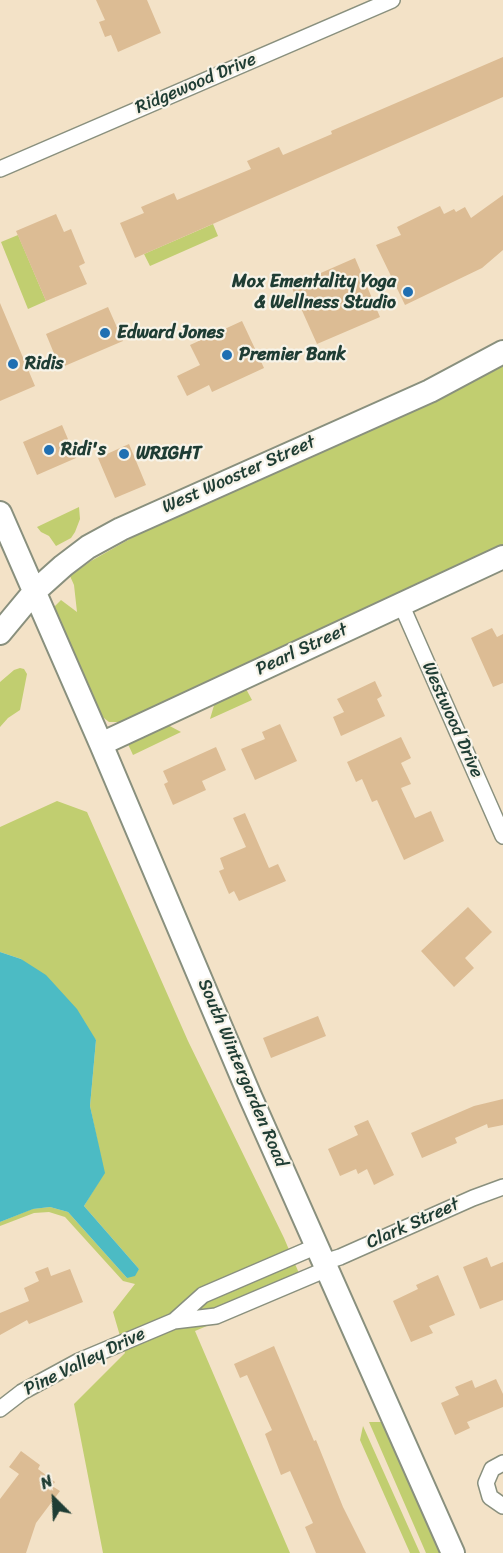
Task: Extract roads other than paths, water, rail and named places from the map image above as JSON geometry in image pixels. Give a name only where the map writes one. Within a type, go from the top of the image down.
[{"type":"street","name":"Ridgewood Drive","points":[[0,169],[392,0]]},
{"type":"street","name":"West Wooster Street","points":[[0,633],[34,592],[63,566],[88,547],[121,528],[430,391],[503,352]]},
{"type":"street","name":"South Wintergarden Road","points":[[0,513],[250,1096],[453,1553]]},
{"type":"street","name":"Pearl Street","points":[[101,744],[503,557]]},
{"type":"street","name":"Westwood Drive","points":[[400,604],[503,836]]},
{"type":"street","name":"Clark Street","points":[[323,1259],[340,1257],[472,1198],[503,1187]]},
{"type":"street","name":"Pine Valley Drive","points":[[174,1321],[203,1295],[323,1259]]},
{"type":"street","name":"Pine Valley Drive","points":[[0,1409],[22,1392],[79,1361],[174,1321],[216,1316],[323,1259]]},
{"type":"street","points":[[503,1463],[492,1469],[486,1483],[490,1497],[503,1506]]},
{"type":"water","points":[[0,952],[21,959],[46,975],[77,1009],[96,1040],[90,1106],[105,1173],[84,1206],[139,1269],[135,1276],[127,1278],[68,1212],[50,1207],[33,1209],[0,1222]]},
{"type":"place","name":"Mox Ementality Yoga & Wellness Studio","points":[[408,292]]},
{"type":"place","name":"Edward Jones","points":[[105,333]]},
{"type":"place","name":"Premier Bank","points":[[227,355]]},
{"type":"place","name":"Ridis","points":[[13,364]]},
{"type":"place","name":"Ridi's","points":[[49,450]]},
{"type":"place","name":"WRIGHT","points":[[124,454]]}]
